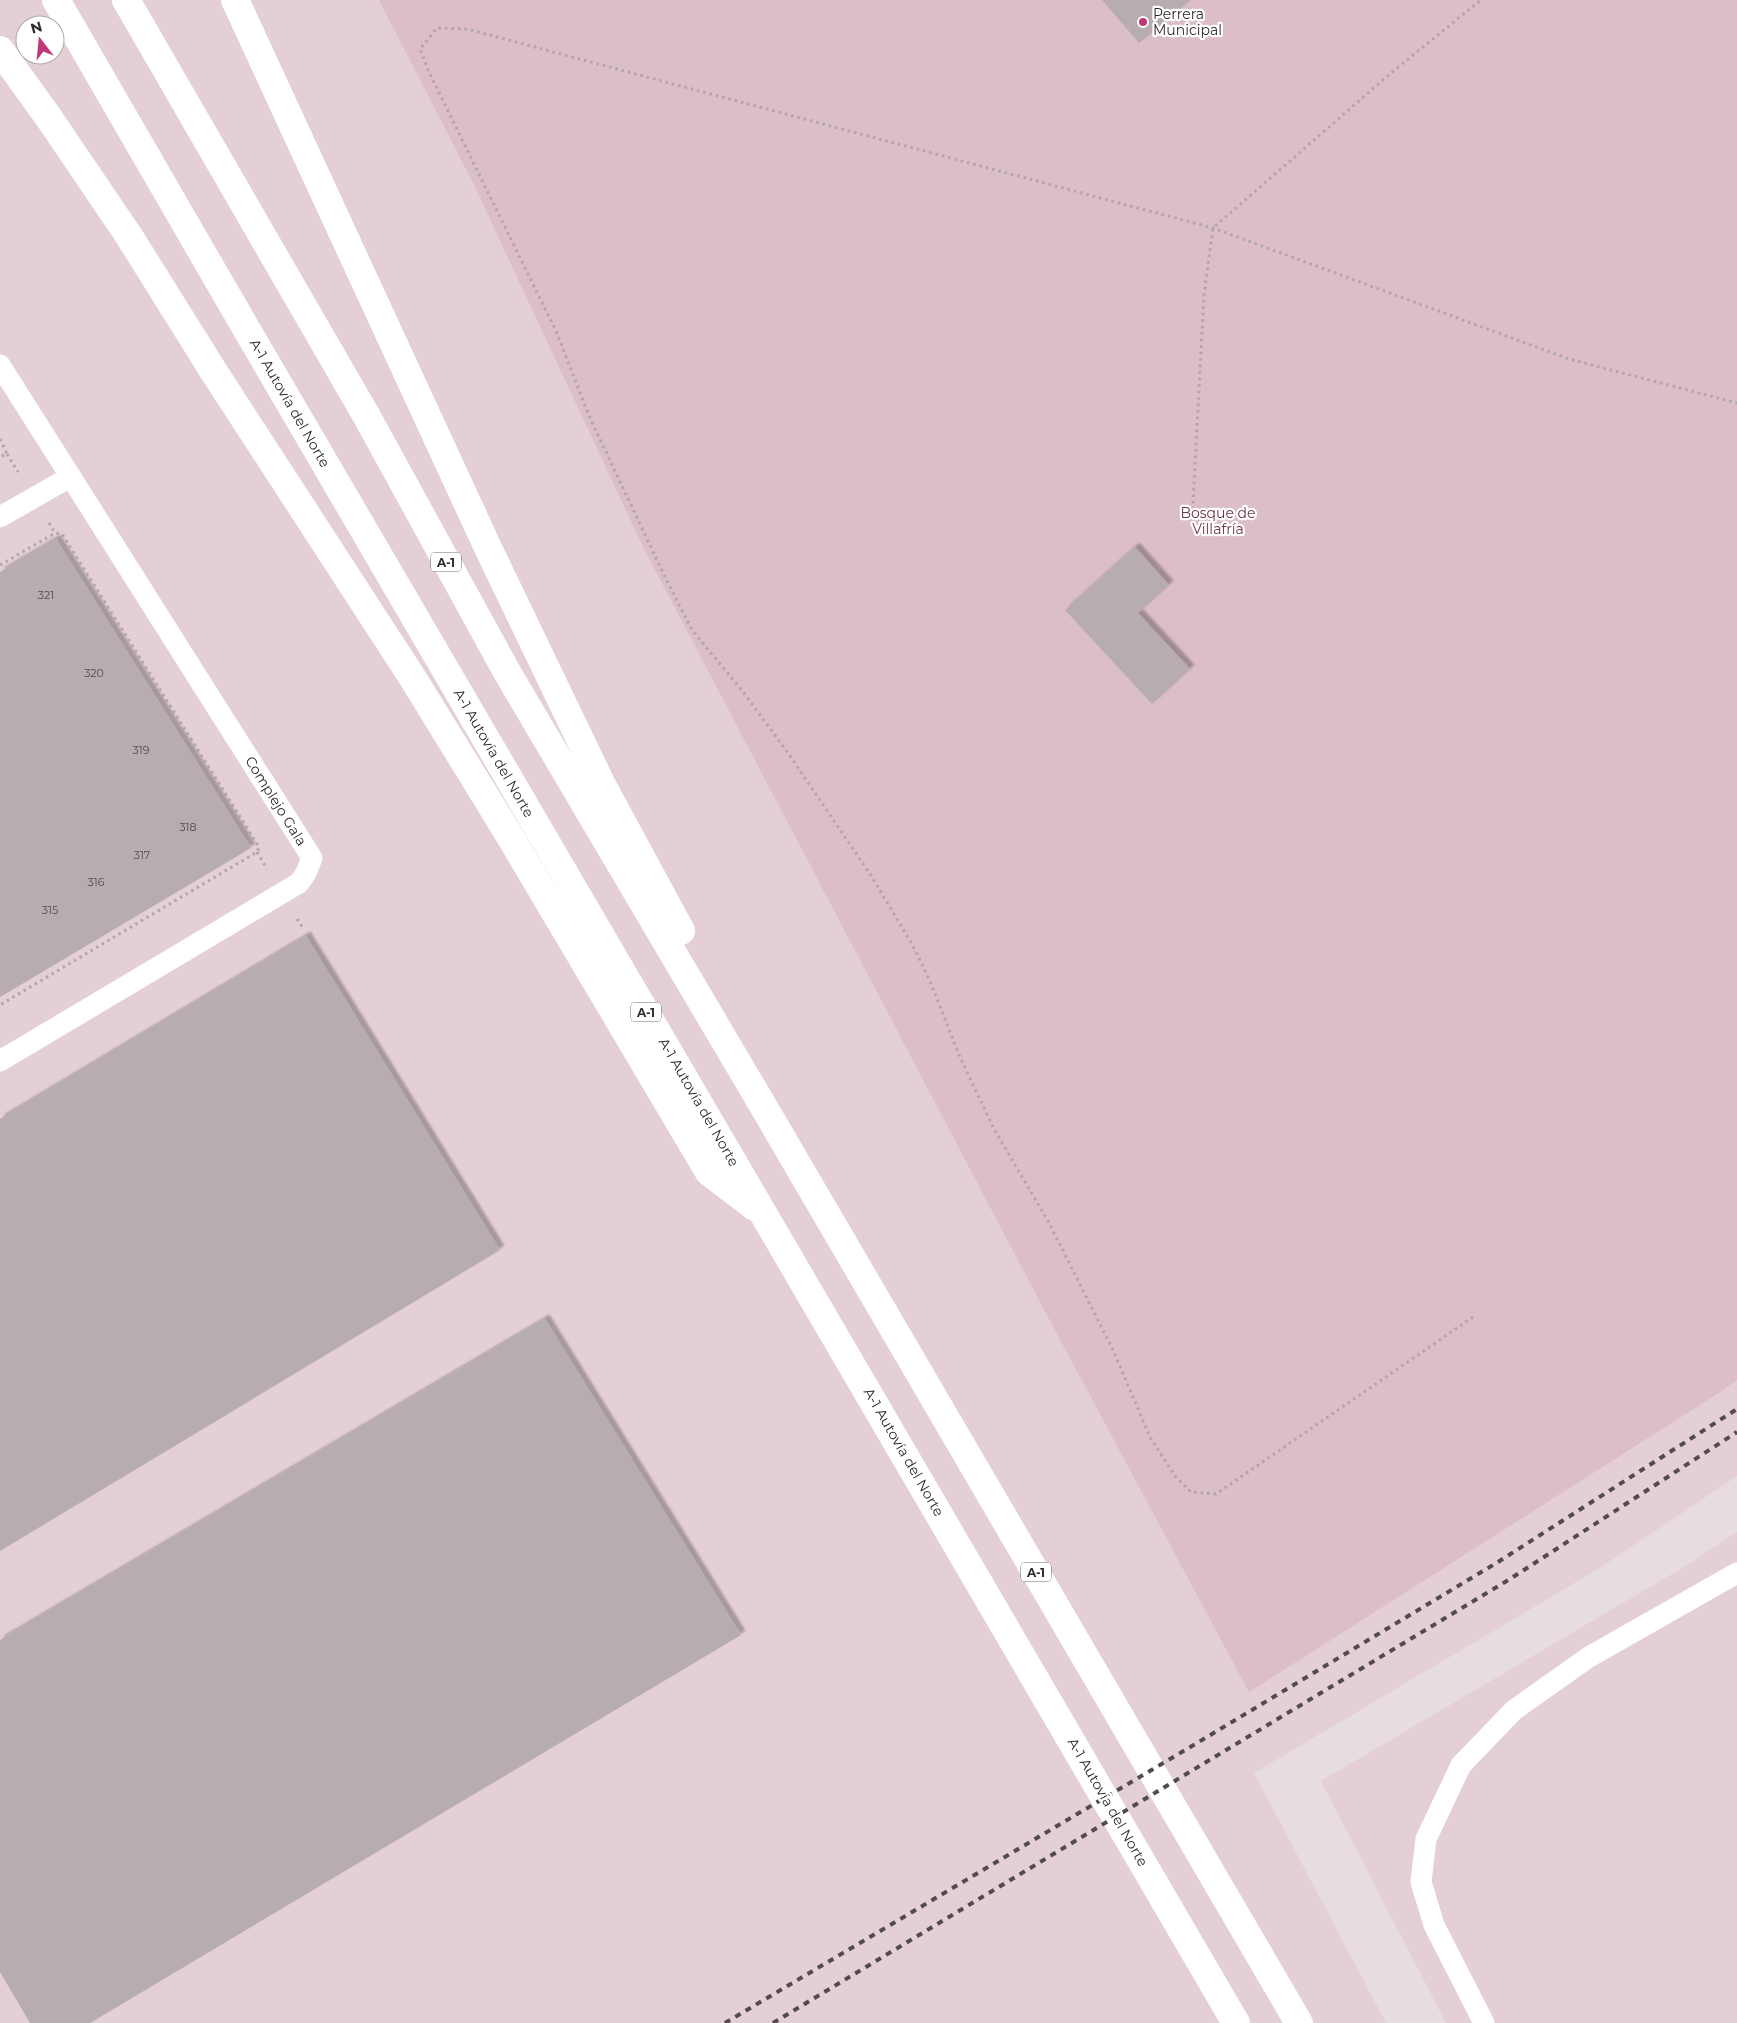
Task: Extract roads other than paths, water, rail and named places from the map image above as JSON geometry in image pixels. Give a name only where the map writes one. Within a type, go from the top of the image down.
[{"type":"highway","name":"A-1 Autovía del Norte","points":[[56,0],[1236,2023]]},
{"type":"highway","name":"A-1","points":[[126,0],[366,415],[507,672],[772,1121],[1299,2023]]},
{"type":"highway","name":"A-1","points":[[235,0],[488,550],[602,785],[727,1017],[772,1121]]},
{"type":"highway","points":[[0,50],[50,118],[129,236],[414,680],[508,833],[709,1172],[765,1214]]},
{"type":"lane","name":"Complejo Gala","points":[[0,365],[312,858],[306,873],[299,883],[0,1061]]},
{"type":"lane","points":[[0,517],[70,477]]},
{"type":"lane","points":[[1484,2023],[1434,1924],[1421,1882],[1426,1839],[1461,1765],[1514,1710],[1589,1657],[1737,1573]]},
{"type":"railway","points":[[725,2023],[1498,1562],[1737,1409]]},
{"type":"railway","points":[[773,2023],[1510,1579],[1737,1432]]},
{"type":"place","name":"Perrera Municipal","points":[[1143,22]]},
{"type":"park label","name":"Bosque de Villafría","points":[[1218,522]]}]
